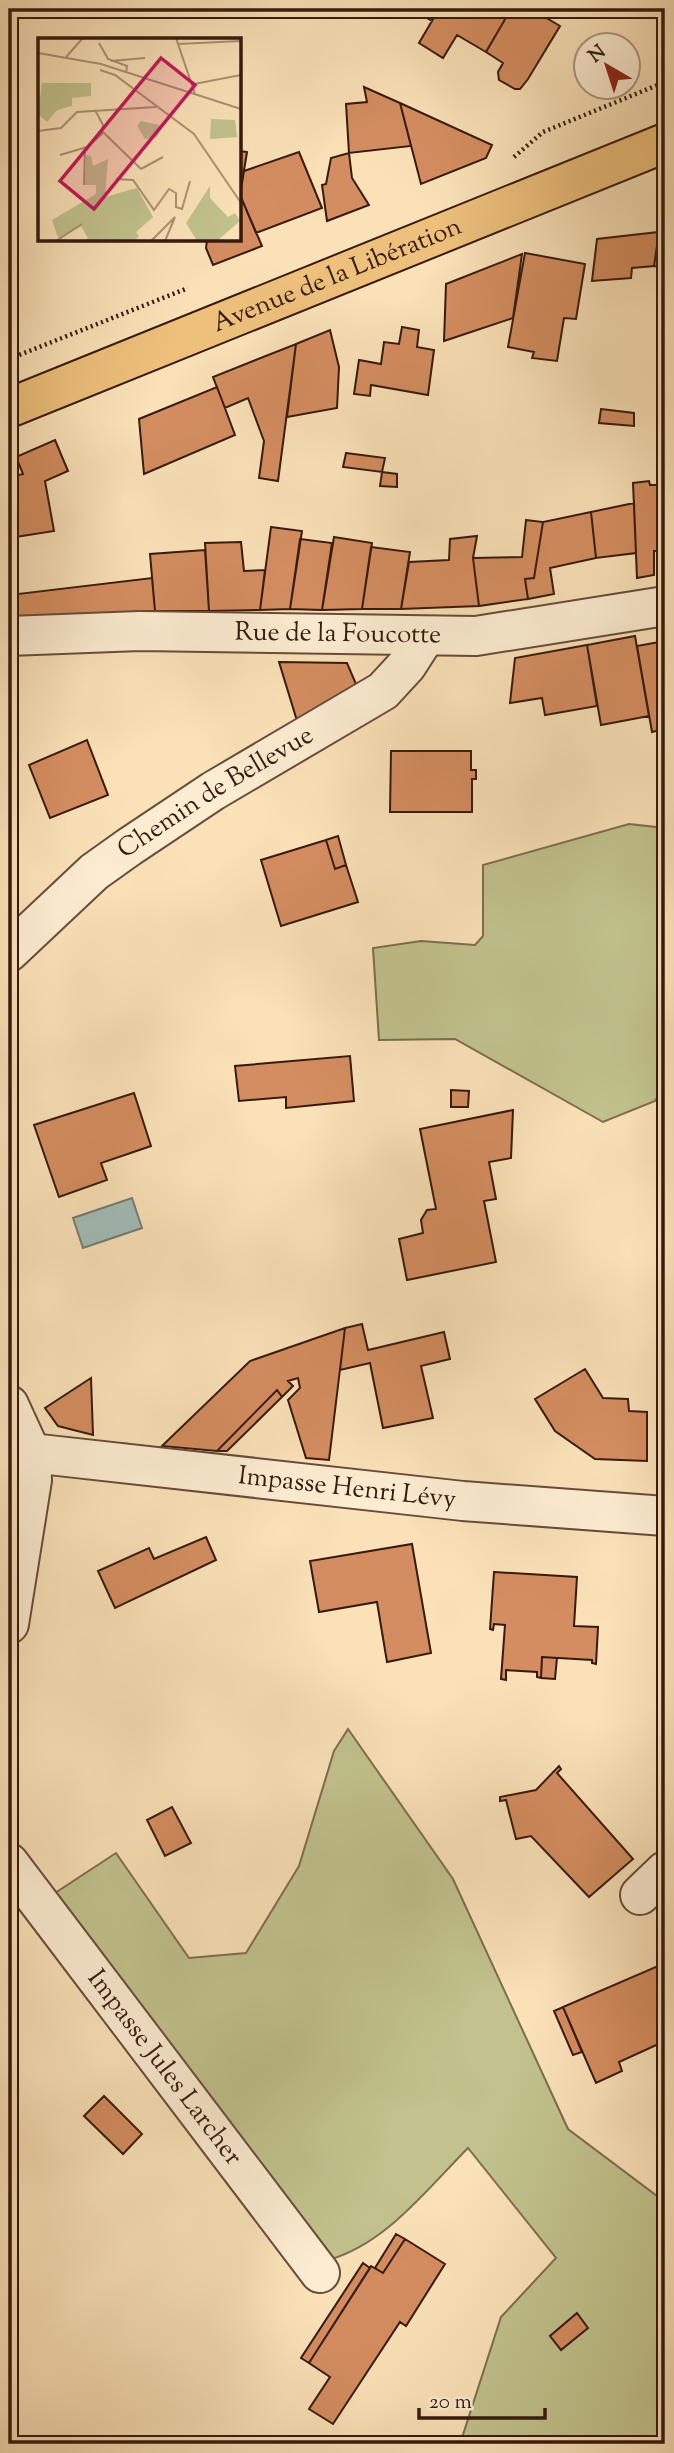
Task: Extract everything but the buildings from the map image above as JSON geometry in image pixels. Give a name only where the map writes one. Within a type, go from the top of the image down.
[{"type":"main road","name":"Avenue de la Libération","points":[[9,408],[665,143]]},
{"type":"street","name":"Rue de la Foucotte","points":[[9,636],[140,631],[476,636],[665,606]]},
{"type":"street","name":"Chemin de Bellevue","points":[[9,952],[94,872],[129,847],[213,791],[383,691],[407,665],[425,637]]},
{"type":"street","points":[[9,1405],[31,1453],[32,1480],[9,1625]]},
{"type":"street","name":"Impasse Henri Lévy","points":[[31,1453],[463,1501],[665,1516]]},
{"type":"street","name":"Impasse Jules Larcher","points":[[9,1863],[320,2273]]},
{"type":"path","points":[[505,166],[543,132],[665,82]]},
{"type":"path","points":[[9,359],[193,286]]},
{"type":"green space","points":[[629,824],[665,828],[665,1085],[655,1101],[603,1122],[455,1039],[379,1040],[373,948],[421,941],[475,945],[483,936],[483,865]]},
{"type":"green space","points":[[348,1729],[453,1879],[568,2129],[665,2202],[665,2444],[460,2444],[501,2317],[556,2258],[468,2148],[387,2229],[349,2253],[328,2260],[49,1897],[116,1853],[189,1958],[246,1953],[299,1866],[334,1751]]},
{"type":"water","points":[[132,1198],[142,1228],[83,1248],[73,1218]]}]
